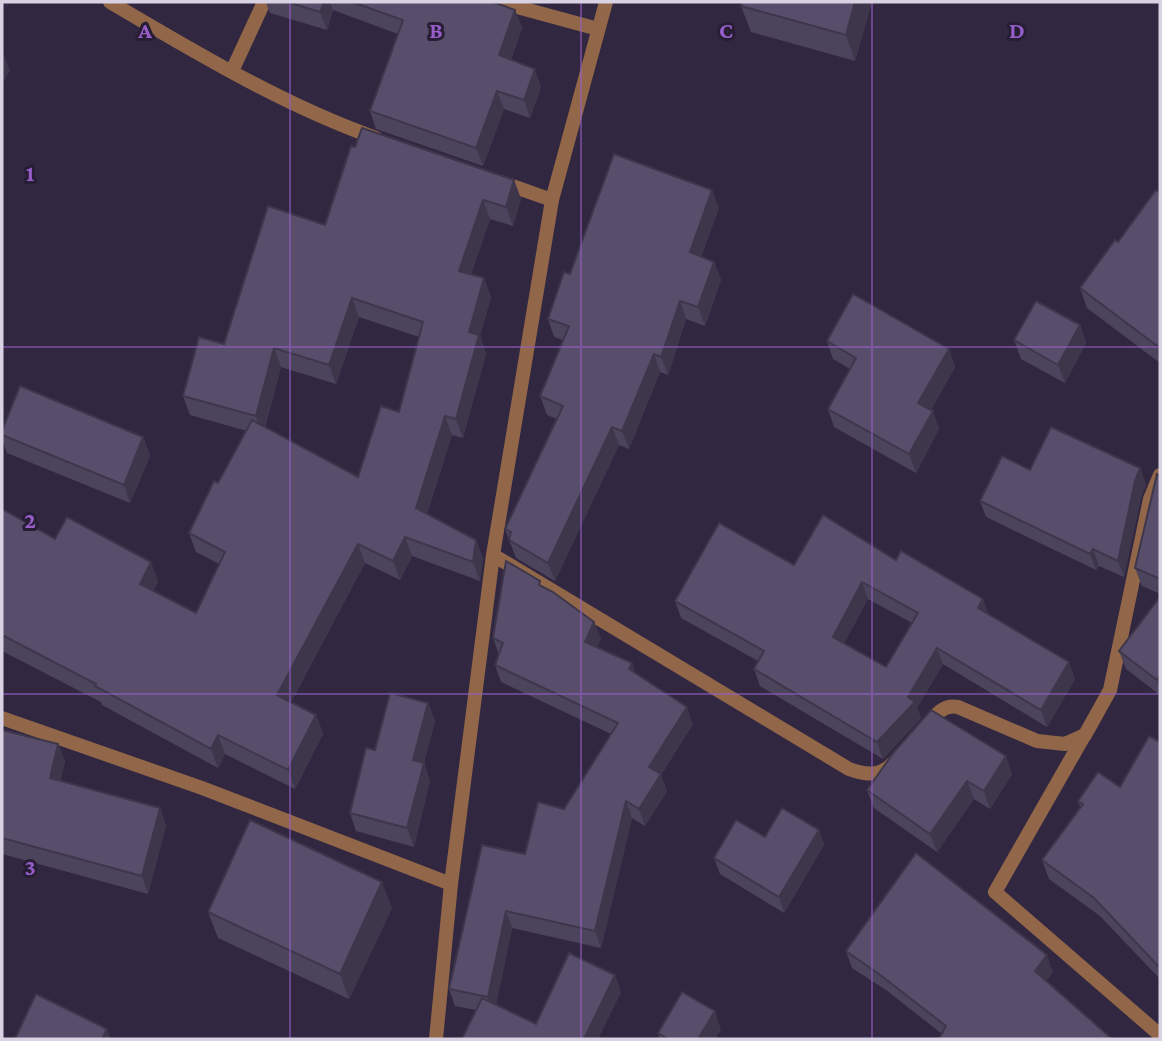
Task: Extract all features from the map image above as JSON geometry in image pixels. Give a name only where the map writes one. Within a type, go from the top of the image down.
[{"type":"street","points":[[110,2],[271,92],[355,131],[395,145]]},
{"type":"street","points":[[232,71],[264,2]]},
{"type":"street","points":[[499,2],[598,29]]},
{"type":"street","points":[[436,1039],[451,884],[493,555],[552,200],[606,2]]},
{"type":"street","points":[[487,177],[552,200]]},
{"type":"street","points":[[1160,475],[1150,499],[1110,690],[995,892],[1160,1035]]},
{"type":"street","points":[[493,555],[849,769],[862,774],[877,774],[889,767],[941,710],[950,706],[1037,741],[1065,744],[1084,734]]},
{"type":"street","points":[[2,718],[202,788],[451,884]]},
{"type":"building","points":[[287,2],[324,2],[320,12]]},
{"type":"building","points":[[352,2],[493,2],[515,10],[499,55],[535,69],[524,100],[497,91],[476,148],[370,111],[403,20]]},
{"type":"building","points":[[742,2],[855,2],[846,35],[741,6]]},
{"type":"building","points":[[362,128],[514,180],[506,207],[483,200],[459,271],[484,278],[469,332],[479,335],[456,419],[445,416],[416,508],[476,540],[473,562],[405,537],[393,561],[358,544],[277,695],[316,715],[288,770],[218,735],[211,749],[2,635],[2,509],[55,539],[67,517],[151,562],[140,584],[196,613],[225,552],[189,533],[214,481],[218,483],[252,420],[358,477],[381,406],[399,412],[423,322],[352,298],[329,365],[274,348],[256,416],[183,396],[199,337],[224,344],[268,206],[325,225],[351,146],[355,147]]},
{"type":"building","points":[[614,154],[712,190],[690,252],[714,262],[698,307],[680,301],[661,357],[654,354],[622,431],[612,427],[548,563],[509,540],[511,532],[505,529],[563,406],[540,396],[569,326],[548,319],[564,272],[570,274]]},
{"type":"building","points":[[1156,190],[1160,193],[1160,348],[1080,288]]},
{"type":"building","points":[[853,294],[949,349],[918,403],[933,411],[909,454],[828,409],[856,358],[827,341]]},
{"type":"building","points":[[1036,301],[1080,325],[1058,365],[1014,340]]},
{"type":"building","points":[[20,386],[143,437],[124,485],[2,435]]},
{"type":"building","points":[[1051,427],[1140,468],[1118,561],[1093,549],[1090,554],[980,501],[1002,456],[1030,470]]},
{"type":"building","points":[[1157,474],[1160,476],[1160,579],[1135,568]]},
{"type":"building","points":[[823,515],[896,560],[901,551],[983,599],[978,608],[1069,662],[1041,710],[937,648],[908,697],[915,702],[877,742],[754,669],[764,651],[675,601],[719,523],[794,565]],"holes":[[[862,582],[918,613],[886,667],[833,637]]]},
{"type":"building","points":[[506,561],[540,581],[539,585],[594,622],[585,642],[632,663],[629,669],[687,707],[649,767],[661,774],[639,809],[626,801],[595,931],[506,911],[488,997],[449,989],[482,845],[525,854],[538,802],[564,809],[618,723],[495,665],[503,643],[493,638]]},
{"type":"building","points":[[1160,597],[1160,675],[1157,680],[1119,651]]},
{"type":"building","points":[[390,693],[428,703],[413,760],[424,763],[407,828],[350,813],[366,748],[375,750]]},
{"type":"building","points":[[931,710],[1006,756],[984,791],[967,781],[930,834],[867,790],[894,752]]},
{"type":"building","points":[[2,730],[58,744],[50,778],[160,808],[142,876],[2,838]]},
{"type":"building","points":[[1149,736],[1160,742],[1160,968],[1094,898],[1042,860],[1083,804],[1078,801],[1098,772],[1120,787]]},
{"type":"building","points":[[782,808],[819,830],[779,897],[714,858],[736,820],[765,837]]},
{"type":"building","points":[[250,820],[382,882],[340,974],[208,912]]},
{"type":"building","points":[[916,853],[1047,955],[1035,971],[1111,1038],[939,1039],[946,1026],[846,951]]},
{"type":"building","points":[[569,953],[615,975],[584,1039],[462,1039],[482,998],[536,1024]]},
{"type":"building","points":[[682,992],[715,1011],[698,1039],[668,1039],[658,1033]]},
{"type":"building","points":[[36,994],[107,1029],[102,1039],[15,1039]]}]
